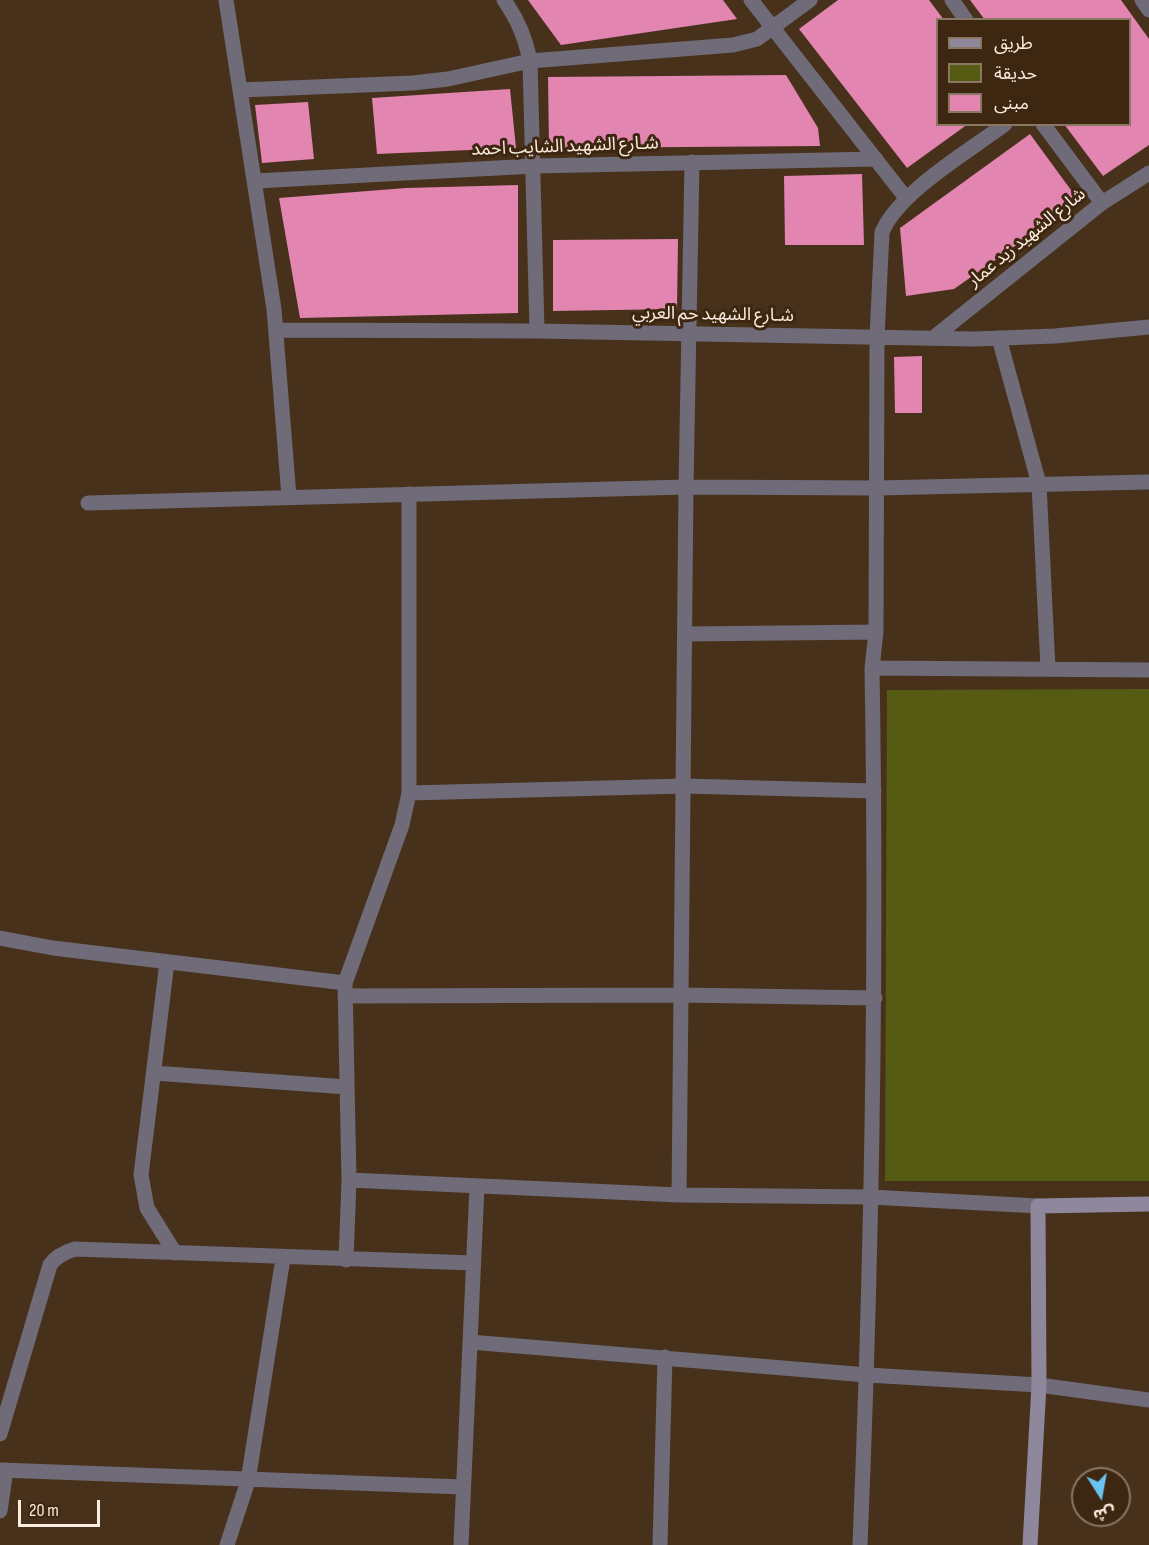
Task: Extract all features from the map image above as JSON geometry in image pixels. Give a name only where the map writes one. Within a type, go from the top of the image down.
[{"type":"street","points":[[226,0],[256,181],[276,330],[289,497]]},
{"type":"street","points":[[504,0],[517,18],[525,37],[530,61],[537,331]]},
{"type":"street","points":[[752,0],[906,198]]},
{"type":"street","points":[[241,90],[413,83],[448,79],[530,61],[733,45],[757,39],[810,0]]},
{"type":"street","points":[[952,0],[965,18]]},
{"type":"street","points":[[1142,0],[1149,10]]},
{"type":"street","points":[[860,1545],[867,1375],[875,998],[872,668],[876,633],[877,337],[882,232],[887,220],[906,198],[1002,126]]},
{"type":"street","points":[[1044,126],[1102,203]]},
{"type":"street","name":"شـارع الشهيد الشايب احمد","points":[[256,181],[534,166],[876,159]]},
{"type":"street","points":[[679,1195],[686,487],[692,162]]},
{"type":"street","name":"شارع الشهيد زيد عمار","points":[[933,338],[1102,203],[1149,173]]},
{"type":"street","name":"شـارع الشهيد حم العربي","points":[[276,330],[537,331],[999,338],[1149,327]]},
{"type":"street","points":[[999,338],[1039,484],[1048,669]]},
{"type":"street","points":[[88,503],[686,487],[877,488],[1149,482]]},
{"type":"street","points":[[346,1260],[348,1180],[345,990],[402,825],[409,793],[409,494]]},
{"type":"street","points":[[685,634],[876,633]]},
{"type":"street","points":[[872,668],[1149,670]]},
{"type":"street","points":[[409,793],[684,786],[874,791]]},
{"type":"street","points":[[0,938],[53,948],[167,962],[345,990],[875,998]]},
{"type":"street","points":[[167,962],[141,1175],[147,1208],[175,1253]]},
{"type":"street","points":[[154,1073],[347,1086]]},
{"type":"street","points":[[348,1180],[679,1195],[870,1197],[1038,1206],[1149,1204]]},
{"type":"street","points":[[460,1545],[477,1186]]},
{"type":"street","points":[[1030,1545],[1039,1385],[1038,1206]]},
{"type":"street","points":[[0,1434],[50,1265],[54,1258],[75,1249],[473,1263]]},
{"type":"street","points":[[227,1545],[248,1481],[283,1258]]},
{"type":"street","points":[[470,1342],[867,1375],[1039,1385],[1149,1400]]},
{"type":"street","points":[[660,1545],[665,1357]]},
{"type":"street","points":[[0,1510],[3,1470],[248,1481],[463,1487]]},
{"type":"green space","points":[[1149,689],[1149,1181],[885,1181],[887,690]]},
{"type":"building","points":[[528,0],[723,0],[737,19],[561,45]]},
{"type":"building","points":[[838,0],[929,0],[942,18],[936,18],[936,126],[965,126],[907,168],[799,29]]},
{"type":"building","points":[[970,0],[1121,0],[1149,39],[1149,145],[1103,176],[1066,126],[1131,126],[1131,18],[984,18]]},
{"type":"building","points":[[786,75],[818,128],[820,146],[549,148],[548,77]]},
{"type":"building","points":[[510,89],[516,148],[377,154],[372,98]]},
{"type":"building","points":[[308,102],[314,159],[262,163],[255,105]]},
{"type":"building","points":[[1030,134],[1079,201],[954,289],[906,296],[900,228]]},
{"type":"building","points":[[862,174],[864,245],[785,245],[784,176]]},
{"type":"building","points":[[518,185],[518,313],[300,318],[279,198],[406,188]]},
{"type":"building","points":[[678,239],[677,309],[553,311],[553,240]]},
{"type":"building","points":[[922,356],[922,413],[895,413],[894,357]]}]
